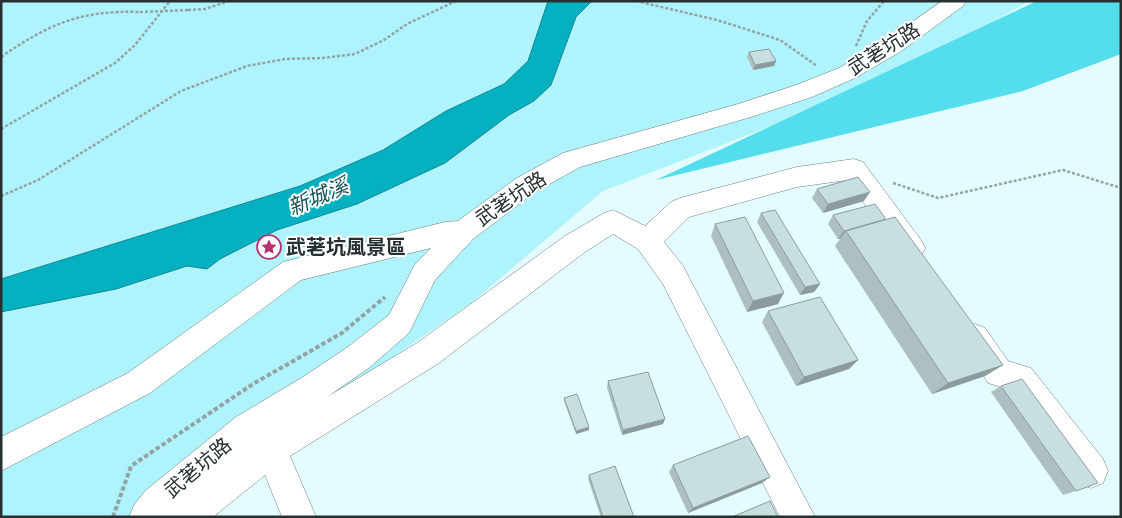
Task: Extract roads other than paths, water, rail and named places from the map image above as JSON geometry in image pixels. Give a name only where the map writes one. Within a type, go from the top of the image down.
[{"type":"street","name":"武荖坑路","points":[[146,517],[157,503],[247,428],[314,388],[359,357],[398,324],[424,272],[464,231],[526,185],[572,160],[743,111],[804,91],[847,74],[892,47],[956,1]]},
{"type":"street","points":[[648,240],[680,209],[796,177],[854,169],[924,267]]},
{"type":"street","points":[[185,517],[272,449],[428,353],[575,244],[613,221],[648,240],[673,275],[798,517]]},
{"type":"street","points":[[1,455],[140,383],[293,270],[440,234],[464,231]]},
{"type":"street","points":[[959,316],[999,373],[1020,378],[1091,471]]},
{"type":"street","points":[[272,449],[299,517]]},
{"type":"water","name":"新城溪","points":[[548,1],[592,1],[576,17],[551,85],[534,101],[509,115],[445,163],[357,204],[277,230],[220,259],[207,269],[187,266],[116,289],[1,312],[1,279],[300,186],[383,150],[446,111],[504,84],[528,61]]},
{"type":"place","name":"武荖坑風景區","points":[[269,247]]}]
